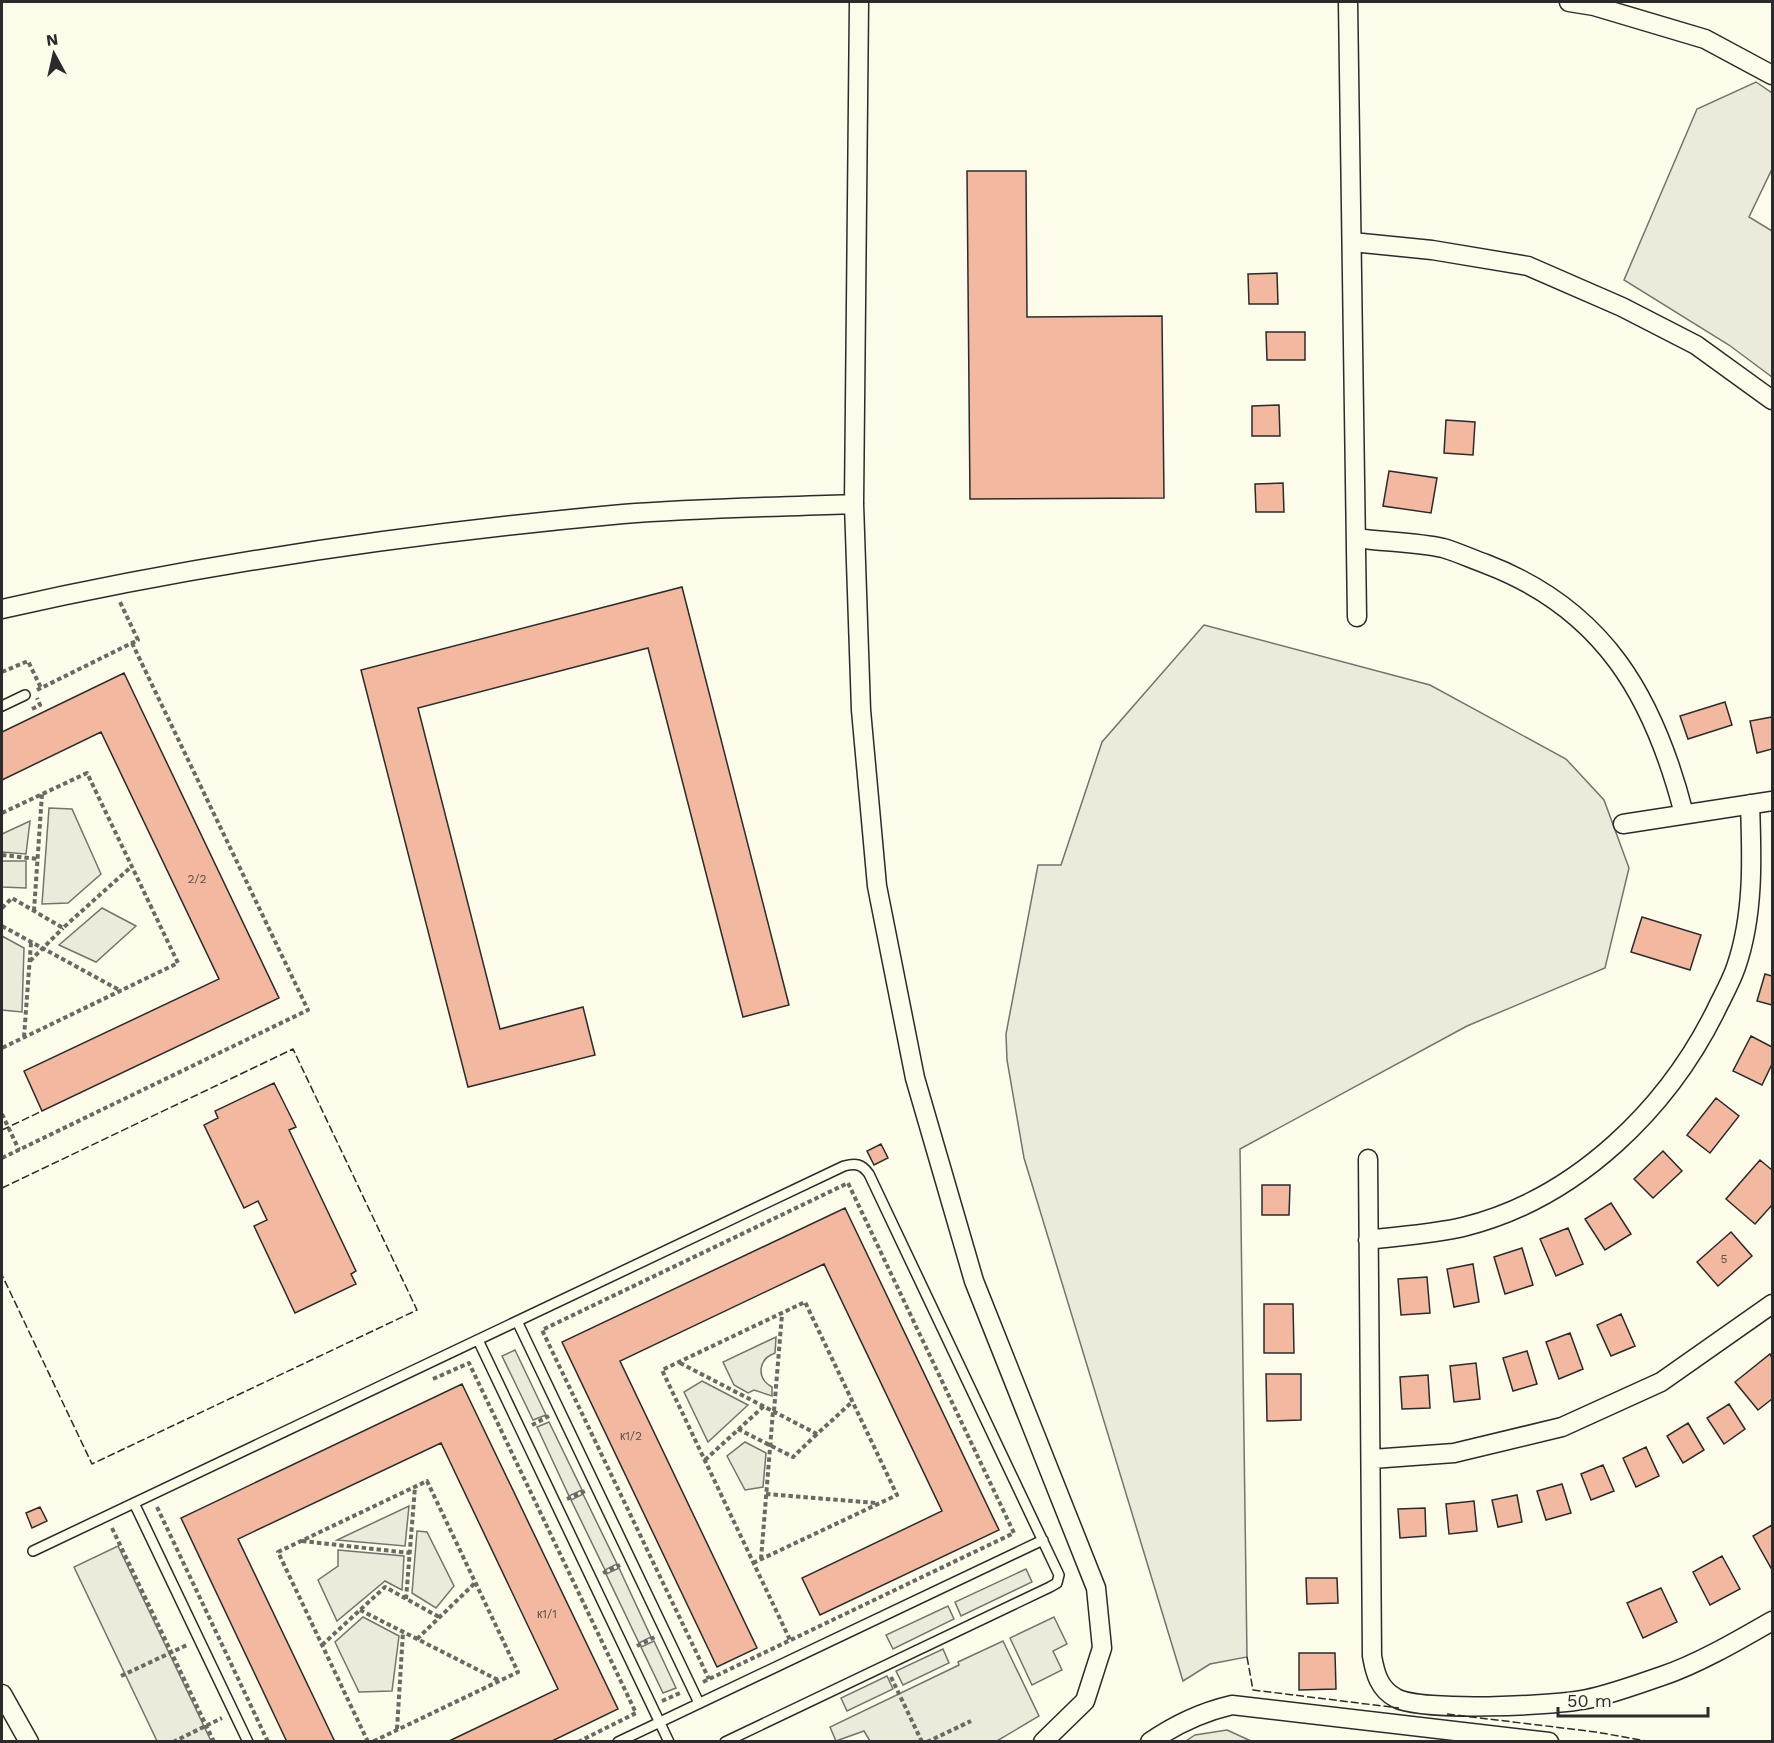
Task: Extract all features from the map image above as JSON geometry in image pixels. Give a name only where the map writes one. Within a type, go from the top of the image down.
[{"type":"street","points":[[859,2],[854,504],[861,710],[877,886],[915,1078],[974,1281],[1096,1588],[1102,1648],[1085,1701],[1043,1742]]},
{"type":"street","points":[[1348,2],[1357,617]]},
{"type":"street","points":[[1569,2],[1594,6],[1705,39],[1773,75]]},
{"type":"street","points":[[1352,242],[1432,250],[1528,266],[1622,307],[1696,345],[1773,400]]},
{"type":"street","points":[[2,609],[112,584],[398,537],[626,514],[854,504]]},
{"type":"street","points":[[1356,538],[1443,549],[1512,574],[1570,609],[1613,655],[1649,710],[1673,771],[1684,814]]},
{"type":"street","points":[[1623,824],[1773,801]]},
{"type":"street","points":[[1368,1240],[1463,1227],[1528,1202],[1597,1160],[1652,1108],[1702,1040],[1736,967],[1750,902],[1750,804]]},
{"type":"street","points":[[1368,1159],[1372,1656],[1375,1673],[1381,1686],[1396,1698],[1418,1704],[1488,1706],[1587,1700],[1665,1675],[1773,1621]]},
{"type":"street","points":[[1372,1459],[1454,1453],[1562,1426],[1661,1382],[1773,1304]]},
{"type":"street","points":[[2,1694],[29,1742]]},
{"type":"street","points":[[1150,1742],[1188,1719],[1209,1710],[1232,1705],[1549,1742]]},
{"type":"lane","points":[[2,706],[25,695]]},
{"type":"lane","points":[[33,1551],[844,1166],[855,1163],[863,1166],[1059,1575],[1057,1583],[725,1742]]},
{"type":"lane","points":[[517,1321],[699,1703]]},
{"type":"lane","points":[[478,1340],[669,1742]]},
{"type":"lane","points":[[134,1503],[248,1742]]},
{"type":"lane","points":[[618,1742],[1043,1540]]},
{"type":"path","points":[[30,710],[40,705],[35,691],[138,640],[112,584]]},
{"type":"path","points":[[2,1158],[308,1010],[132,643]]},
{"type":"path","points":[[2,672],[28,661],[41,688]]},
{"type":"path","points":[[2,813],[87,773],[178,963],[2,1048]]},
{"type":"path","points":[[34,911],[43,794]]},
{"type":"path","points":[[2,855],[38,859]]},
{"type":"path","points":[[30,961],[132,866]]},
{"type":"path","points":[[2,908],[12,898],[63,928]]},
{"type":"path","points":[[2,926],[121,991]]},
{"type":"path","points":[[24,1038],[31,942]]},
{"type":"path","points":[[2,1114],[19,1150]]},
{"type":"path","points":[[524,1336],[542,1330],[848,1183],[1014,1533],[578,1742]]},
{"type":"path","points":[[753,1563],[897,1495],[805,1302],[662,1371],[753,1563],[798,1656]]},
{"type":"path","points":[[761,1559],[782,1313]]},
{"type":"path","points":[[542,1330],[709,1679]]},
{"type":"path","points":[[426,1383],[485,1355]]},
{"type":"path","points":[[679,1362],[817,1434]]},
{"type":"path","points":[[469,1363],[636,1713]]},
{"type":"path","points":[[738,1429],[793,1457],[853,1402]]},
{"type":"path","points":[[505,1438],[577,1403]]},
{"type":"path","points":[[705,1460],[764,1406]]},
{"type":"path","points":[[540,1513],[613,1478]]},
{"type":"path","points":[[427,1481],[518,1672],[370,1742],[278,1552],[301,1541],[427,1481]]},
{"type":"path","points":[[406,1599],[416,1486]]},
{"type":"path","points":[[766,1494],[879,1503]]},
{"type":"path","points":[[167,1502],[156,1507],[268,1742]]},
{"type":"path","points":[[107,1516],[214,1742]]},
{"type":"path","points":[[301,1541],[410,1553]]},
{"type":"path","points":[[575,1586],[648,1552]]},
{"type":"path","points":[[417,1639],[475,1583]]},
{"type":"path","points":[[322,1645],[385,1587],[439,1617]]},
{"type":"path","points":[[360,1610],[500,1681]]},
{"type":"path","points":[[610,1658],[683,1624]]},
{"type":"path","points":[[397,1730],[403,1632]]},
{"type":"path","points":[[121,1676],[199,1639]]},
{"type":"path","points":[[886,1665],[922,1742]]},
{"type":"path","points":[[173,1742],[234,1713]]},
{"type":"path","points":[[927,1742],[971,1721]]},
{"type":"shaded area","points":[[1756,82],[1772,93],[1772,169],[1749,217],[1772,231],[1772,377],[1729,345],[1624,280],[1697,109]]},
{"type":"shaded area","points":[[1204,625],[1430,685],[1566,759],[1604,800],[1629,868],[1605,968],[1467,1026],[1240,1149],[1247,1657],[1210,1664],[1183,1681],[1024,1158],[1007,1060],[1006,1034],[1038,865],[1061,865],[1102,742]]},
{"type":"shaded area","points":[[49,808],[72,809],[101,874],[68,903],[42,904]]},
{"type":"shaded area","points":[[30,821],[26,854],[2,852],[2,834]]},
{"type":"shaded area","points":[[2,861],[26,861],[26,888],[2,887]]},
{"type":"shaded area","points":[[102,908],[136,926],[96,962],[59,945]]},
{"type":"shaded area","points":[[2,936],[24,948],[22,1012],[2,1010]]},
{"type":"shaded area","points":[[776,1337],[775,1353],[765,1360],[761,1369],[763,1379],[772,1387],[772,1396],[754,1390],[748,1393],[734,1385],[723,1362]]},
{"type":"shaded area","points":[[515,1350],[546,1415],[533,1420],[502,1356]]},
{"type":"shaded area","points":[[702,1381],[748,1405],[708,1442],[684,1392]]},
{"type":"shaded area","points":[[549,1422],[582,1490],[569,1496],[537,1427]]},
{"type":"shaded area","points":[[745,1442],[766,1453],[763,1487],[745,1490],[727,1456]]},
{"type":"shaded area","points":[[583,1494],[617,1564],[605,1570],[571,1500]]},
{"type":"shaded area","points":[[409,1506],[405,1546],[337,1540]]},
{"type":"shaded area","points":[[417,1531],[427,1532],[454,1586],[436,1608],[412,1593]]},
{"type":"shaded area","points":[[118,1546],[211,1741],[157,1741],[74,1567]]},
{"type":"shaded area","points":[[338,1550],[404,1556],[402,1590],[385,1581],[337,1621],[318,1580],[338,1566]]},
{"type":"shaded area","points":[[619,1568],[651,1637],[639,1643],[606,1574]]},
{"type":"shaded area","points":[[1026,1569],[1032,1582],[961,1616],[955,1602]]},
{"type":"shaded area","points":[[948,1606],[954,1619],[893,1649],[886,1635]]},
{"type":"shaded area","points":[[363,1617],[399,1636],[392,1691],[359,1692],[335,1642]]},
{"type":"shaded area","points":[[1054,1617],[1067,1644],[1053,1651],[1062,1670],[1032,1685],[1010,1638]]},
{"type":"shaded area","points":[[654,1641],[676,1688],[663,1693],[641,1647]]},
{"type":"shaded area","points":[[1003,1641],[1039,1716],[997,1741],[870,1741],[864,1731],[836,1741],[830,1727],[959,1665],[958,1662]]},
{"type":"shaded area","points":[[943,1649],[949,1663],[903,1685],[896,1671]]},
{"type":"shaded area","points":[[887,1676],[893,1689],[847,1711],[841,1698]]},
{"type":"shaded area","points":[[1227,1730],[1251,1741],[1186,1741],[1195,1735]]},
{"type":"building","points":[[967,171],[1026,171],[1027,317],[1162,316],[1164,498],[970,499]]},
{"type":"building","points":[[1277,273],[1278,304],[1249,304],[1248,274]]},
{"type":"building","points":[[1266,332],[1305,332],[1305,360],[1267,360]]},
{"type":"building","points":[[1279,405],[1280,436],[1252,436],[1252,406]]},
{"type":"building","points":[[1446,420],[1475,422],[1473,455],[1444,453]]},
{"type":"building","points":[[1389,471],[1437,478],[1431,513],[1383,506]]},
{"type":"building","points":[[1283,483],[1284,512],[1256,512],[1255,484]]},
{"type":"building","points":[[682,587],[789,1005],[743,1017],[648,648],[418,708],[500,1029],[583,1007],[595,1055],[468,1087],[361,670]]},
{"type":"building","points":[[124,673],[279,998],[42,1111],[24,1071],[219,979],[101,732],[2,780],[2,732]]},
{"type":"building","points":[[1725,702],[1732,725],[1688,739],[1680,716]]},
{"type":"building","points":[[1772,717],[1772,749],[1757,753],[1750,721]]},
{"type":"building","points":[[1642,917],[1701,935],[1690,970],[1631,952]]},
{"type":"building","points":[[1765,974],[1772,976],[1772,1005],[1757,1001]]},
{"type":"building","points":[[1751,1036],[1772,1047],[1772,1064],[1762,1085],[1733,1071]]},
{"type":"building","points":[[274,1083],[296,1127],[289,1130],[356,1271],[351,1274],[356,1284],[295,1313],[254,1226],[267,1220],[258,1201],[244,1208],[204,1125],[218,1118],[215,1111]]},
{"type":"building","points":[[1716,1098],[1739,1116],[1710,1153],[1687,1135]]},
{"type":"building","points":[[881,1144],[888,1158],[874,1165],[867,1151]]},
{"type":"building","points":[[1663,1151],[1682,1171],[1653,1198],[1634,1179]]},
{"type":"building","points":[[1760,1160],[1772,1170],[1772,1205],[1755,1224],[1726,1199]]},
{"type":"building","points":[[1262,1185],[1290,1185],[1289,1215],[1262,1215]]},
{"type":"building","points":[[1611,1203],[1631,1234],[1605,1250],[1585,1219]]},
{"type":"building","points":[[845,1208],[999,1530],[820,1615],[802,1578],[942,1511],[824,1264],[620,1361],[757,1648],[717,1667],[562,1342]]},
{"type":"building","points":[[1568,1228],[1583,1264],[1556,1276],[1540,1239]]},
{"type":"building","points":[[1731,1232],[1752,1256],[1718,1286],[1697,1262]]},
{"type":"building","points":[[1522,1248],[1533,1285],[1505,1294],[1494,1257]]},
{"type":"building","points":[[1473,1264],[1479,1302],[1454,1307],[1447,1269]]},
{"type":"building","points":[[1427,1277],[1430,1313],[1401,1315],[1398,1279]]},
{"type":"building","points":[[1264,1304],[1293,1304],[1294,1353],[1264,1353]]},
{"type":"building","points":[[1621,1314],[1635,1346],[1611,1356],[1597,1325]]},
{"type":"building","points":[[1570,1333],[1583,1369],[1559,1379],[1546,1342]]},
{"type":"building","points":[[1527,1351],[1537,1384],[1513,1391],[1503,1358]]},
{"type":"building","points":[[1770,1354],[1772,1358],[1772,1399],[1758,1410],[1735,1382]]},
{"type":"building","points":[[1476,1363],[1480,1399],[1454,1402],[1450,1366]]},
{"type":"building","points":[[1266,1374],[1301,1374],[1301,1420],[1267,1421]]},
{"type":"building","points":[[1428,1375],[1430,1408],[1402,1409],[1400,1377]]},
{"type":"building","points":[[462,1384],[618,1709],[550,1742],[447,1742],[558,1689],[441,1443],[238,1539],[335,1742],[287,1742],[181,1518]]},
{"type":"building","points":[[1729,1404],[1745,1429],[1724,1444],[1707,1418]]},
{"type":"building","points":[[1688,1423],[1704,1450],[1683,1463],[1667,1436]]},
{"type":"building","points":[[1646,1447],[1659,1476],[1636,1487],[1623,1458]]},
{"type":"building","points":[[1603,1465],[1614,1491],[1591,1500],[1581,1474]]},
{"type":"building","points":[[1562,1484],[1571,1513],[1546,1520],[1537,1491]]},
{"type":"building","points":[[1517,1495],[1522,1522],[1498,1527],[1492,1500]]},
{"type":"building","points":[[1474,1501],[1477,1531],[1449,1534],[1446,1504]]},
{"type":"building","points":[[40,1507],[47,1521],[32,1528],[26,1513]]},
{"type":"building","points":[[1425,1508],[1426,1536],[1400,1538],[1398,1509]]},
{"type":"building","points":[[1772,1525],[1772,1567],[1771,1568],[1753,1536]]},
{"type":"building","points":[[1722,1556],[1740,1589],[1710,1605],[1693,1572]]},
{"type":"building","points":[[1306,1578],[1337,1578],[1338,1603],[1307,1604]]},
{"type":"building","points":[[1661,1588],[1677,1622],[1643,1638],[1627,1603]]},
{"type":"building","points":[[1299,1653],[1335,1653],[1336,1689],[1299,1690]]},
{"type":"fence","points":[[2,1188],[293,1049],[417,1310],[92,1464],[2,1275]]},
{"type":"fence","points":[[2,1130],[42,1111]]},
{"type":"fence","points":[[1247,1657],[1253,1690],[1399,1708]]},
{"type":"fence","points":[[1447,1714],[1596,1732],[1652,1742]]}]
